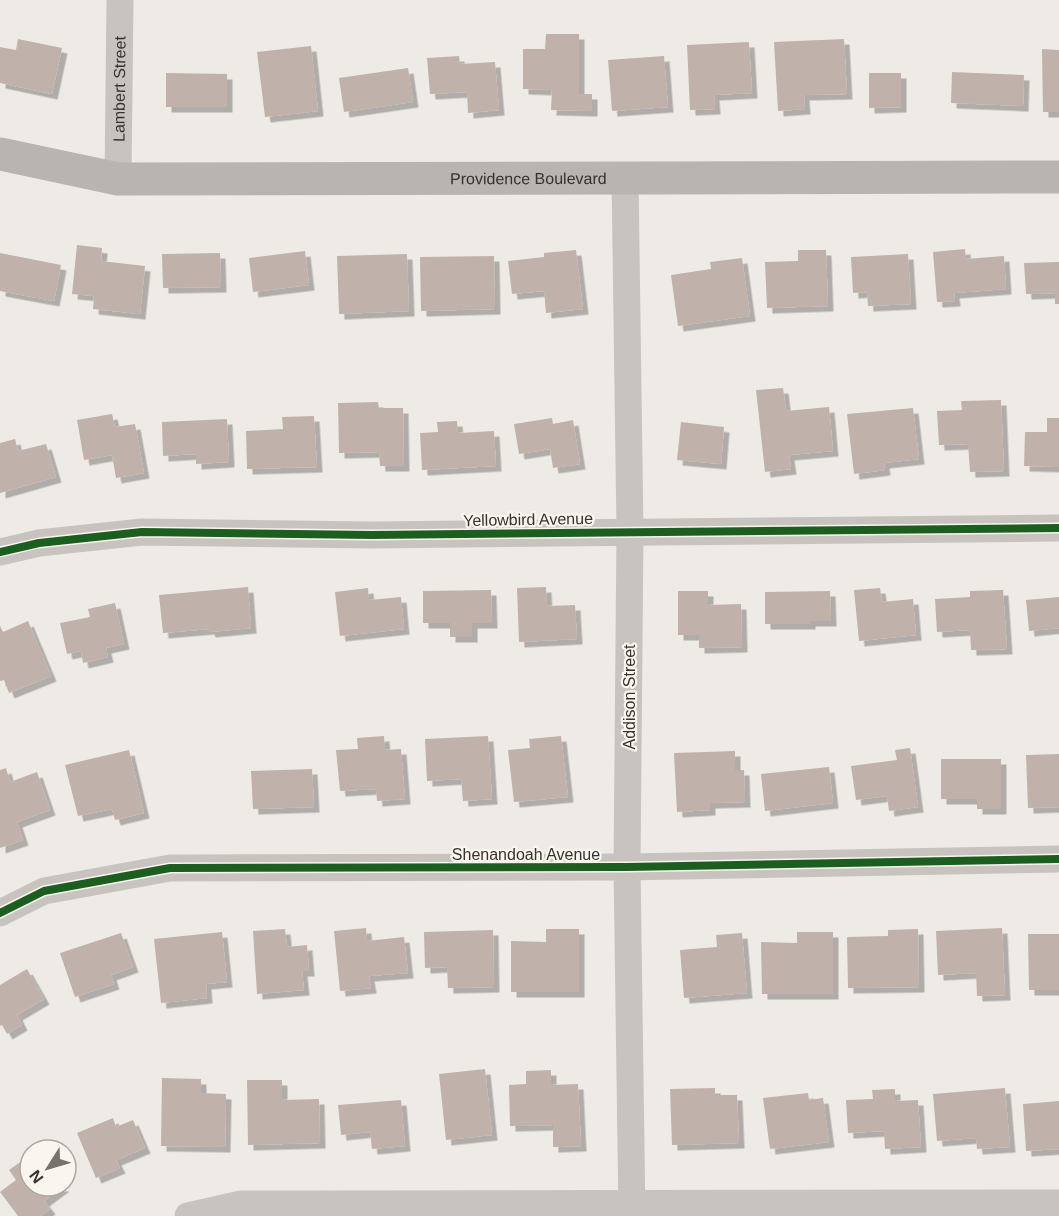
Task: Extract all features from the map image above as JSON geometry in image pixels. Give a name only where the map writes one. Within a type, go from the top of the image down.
[{"type":"main road","name":"Providence Boulevard","points":[[0,154],[118,179],[1059,177]]},
{"type":"street","name":"Lambert Street","points":[[118,179],[120,0]]},
{"type":"street","name":"Addison Street","points":[[625,178],[630,531],[627,867],[632,1210]]},
{"type":"street","name":"Yellowbird Avenue","points":[[0,552],[39,543],[142,532],[372,535],[1059,528]]},
{"type":"street","name":"Shenandoah Avenue","points":[[0,913],[44,891],[170,868],[627,867],[1059,859]]},
{"type":"street","points":[[188,1216],[241,1204],[632,1210],[1059,1203]]},
{"type":"building","points":[[546,34],[579,34],[579,94],[592,94],[592,111],[551,110],[552,90],[523,89],[523,49],[545,49]]},
{"type":"building","points":[[18,39],[62,48],[52,94],[0,83],[0,47],[16,50]]},
{"type":"building","points":[[844,39],[847,94],[804,95],[805,109],[778,111],[774,42]]},
{"type":"building","points":[[749,42],[752,93],[714,95],[715,109],[690,110],[687,45]]},
{"type":"building","points":[[311,46],[318,111],[265,117],[257,52]]},
{"type":"building","points":[[1042,49],[1059,50],[1059,112],[1043,112]]},
{"type":"building","points":[[459,56],[460,64],[495,62],[499,110],[468,113],[467,92],[430,94],[427,58]]},
{"type":"building","points":[[664,56],[668,107],[612,111],[608,60]]},
{"type":"building","points":[[408,68],[413,102],[344,112],[339,78]]},
{"type":"building","points":[[952,72],[1024,75],[1023,106],[951,103]]},
{"type":"building","points":[[166,73],[227,74],[227,107],[166,107]]},
{"type":"building","points":[[869,73],[901,73],[901,107],[869,108]]},
{"type":"building","points":[[77,245],[102,248],[101,261],[145,266],[140,314],[93,309],[94,296],[72,294]]},
{"type":"building","points":[[965,249],[966,259],[1004,256],[1006,289],[954,293],[955,301],[937,302],[933,252]]},
{"type":"building","points":[[576,250],[583,309],[546,313],[544,291],[512,294],[508,261],[544,257],[544,253]]},
{"type":"building","points":[[798,250],[826,250],[828,306],[767,308],[765,262],[798,261]]},
{"type":"building","points":[[305,251],[309,285],[253,292],[249,258]]},
{"type":"building","points":[[0,253],[61,265],[54,301],[0,291]]},
{"type":"building","points":[[220,253],[221,287],[163,288],[162,254]]},
{"type":"building","points":[[407,254],[409,311],[339,314],[337,256]]},
{"type":"building","points":[[908,254],[911,304],[868,306],[867,292],[853,293],[851,257]]},
{"type":"building","points":[[494,256],[495,309],[421,311],[420,257]]},
{"type":"building","points":[[742,258],[750,316],[678,326],[671,275],[711,269],[710,262]]},
{"type":"building","points":[[1059,262],[1059,304],[1055,304],[1055,293],[1026,294],[1024,263]]},
{"type":"building","points":[[783,388],[786,411],[829,407],[833,451],[789,455],[791,469],[765,472],[756,390]]},
{"type":"building","points":[[1001,400],[1004,471],[970,472],[968,444],[939,445],[937,411],[962,410],[961,401]]},
{"type":"building","points":[[378,402],[379,408],[403,408],[404,466],[380,466],[379,452],[339,453],[338,403]]},
{"type":"building","points":[[913,408],[919,459],[884,463],[885,470],[854,474],[847,414]]},
{"type":"building","points":[[112,414],[115,427],[135,424],[144,473],[116,478],[112,455],[84,460],[77,420]]},
{"type":"building","points":[[314,416],[317,467],[247,469],[246,431],[283,429],[282,417]]},
{"type":"building","points":[[552,418],[553,424],[573,420],[580,464],[553,468],[550,449],[519,454],[514,424]]},
{"type":"building","points":[[1047,418],[1059,418],[1059,467],[1024,466],[1025,432],[1047,432]]},
{"type":"building","points":[[227,419],[229,462],[196,464],[196,454],[163,456],[162,422]]},
{"type":"building","points":[[457,421],[458,433],[494,431],[496,466],[422,470],[420,433],[438,432],[437,422]]},
{"type":"building","points":[[681,422],[724,427],[721,464],[677,460]]},
{"type":"building","points":[[15,439],[18,451],[46,444],[56,477],[0,493],[0,443]]},
{"type":"building","points":[[248,587],[251,628],[163,633],[159,595]]},
{"type":"building","points":[[546,587],[547,606],[575,605],[577,639],[519,642],[517,588]]},
{"type":"building","points":[[368,588],[369,600],[401,597],[404,629],[340,636],[335,592]]},
{"type":"building","points":[[880,588],[882,602],[913,599],[916,635],[859,641],[854,590]]},
{"type":"building","points":[[491,590],[492,623],[472,623],[472,637],[450,637],[450,623],[423,623],[423,591]]},
{"type":"building","points":[[1003,590],[1007,649],[971,650],[970,630],[937,632],[935,599],[970,597],[970,591]]},
{"type":"building","points":[[678,591],[708,591],[708,605],[741,604],[742,647],[699,648],[699,635],[678,635]]},
{"type":"building","points":[[830,591],[831,621],[810,621],[810,624],[765,624],[765,592]]},
{"type":"building","points":[[1059,597],[1059,628],[1029,631],[1026,600]]},
{"type":"building","points":[[115,603],[124,644],[106,648],[108,657],[83,663],[81,651],[67,654],[60,623],[90,617],[88,609]]},
{"type":"building","points":[[28,621],[51,676],[9,693],[4,680],[0,681],[0,626],[3,632]]},
{"type":"building","points":[[384,736],[385,750],[401,749],[405,799],[377,801],[376,789],[340,791],[336,750],[358,749],[357,738]]},
{"type":"building","points":[[488,736],[492,799],[463,801],[461,779],[427,781],[425,739]]},
{"type":"building","points":[[561,736],[568,797],[514,802],[508,750],[530,748],[529,739]]},
{"type":"building","points":[[910,748],[918,807],[889,811],[887,796],[856,800],[851,766],[897,760],[895,750]]},
{"type":"building","points":[[129,750],[144,813],[115,820],[112,809],[78,816],[65,765]]},
{"type":"building","points":[[735,751],[735,770],[744,770],[745,802],[710,803],[710,810],[677,812],[674,753]]},
{"type":"building","points":[[1059,754],[1059,807],[1028,808],[1026,755]]},
{"type":"building","points":[[941,759],[1001,759],[1001,809],[977,809],[977,799],[941,799]]},
{"type":"building","points":[[829,767],[833,803],[765,811],[761,774]]},
{"type":"building","points":[[6,768],[10,782],[37,772],[50,810],[17,822],[23,840],[0,848],[0,770]]},
{"type":"building","points":[[312,769],[314,807],[253,809],[251,771]]},
{"type":"building","points":[[366,928],[367,941],[404,937],[408,973],[369,976],[371,988],[340,991],[334,931]]},
{"type":"building","points":[[1002,928],[1005,995],[977,996],[976,973],[938,975],[936,931]]},
{"type":"building","points":[[285,929],[287,947],[307,945],[309,971],[302,971],[304,990],[257,994],[253,931]]},
{"type":"building","points":[[546,929],[579,929],[579,992],[511,992],[511,941],[546,942]]},
{"type":"building","points":[[918,929],[919,987],[848,988],[847,937],[888,936],[888,930]]},
{"type":"building","points":[[493,930],[494,987],[448,988],[447,967],[425,968],[424,932]]},
{"type":"building","points":[[222,932],[227,982],[206,984],[207,998],[161,1003],[154,939]]},
{"type":"building","points":[[797,932],[833,932],[833,994],[762,994],[761,942],[797,943]]},
{"type":"building","points":[[121,933],[133,967],[111,975],[114,984],[75,997],[60,953]]},
{"type":"building","points":[[742,933],[747,993],[684,998],[680,950],[717,947],[716,935]]},
{"type":"building","points":[[1028,934],[1059,934],[1059,990],[1029,990]]},
{"type":"building","points":[[27,969],[44,999],[17,1015],[22,1025],[7,1034],[2,1025],[0,1026],[0,985]]},
{"type":"building","points":[[485,1069],[492,1135],[446,1140],[439,1074]]},
{"type":"building","points":[[551,1070],[551,1085],[578,1084],[581,1146],[553,1147],[553,1125],[510,1126],[509,1085],[526,1084],[526,1071]]},
{"type":"building","points":[[162,1078],[201,1079],[201,1093],[226,1094],[225,1147],[161,1146]]},
{"type":"building","points":[[247,1080],[282,1080],[282,1100],[319,1099],[320,1143],[248,1145]]},
{"type":"building","points":[[715,1088],[715,1095],[737,1095],[739,1143],[672,1145],[670,1089]]},
{"type":"building","points":[[1005,1088],[1010,1147],[977,1149],[976,1138],[937,1141],[933,1094]]},
{"type":"building","points":[[895,1089],[895,1101],[918,1100],[921,1147],[885,1149],[884,1131],[848,1133],[846,1100],[873,1099],[872,1090]]},
{"type":"building","points":[[808,1093],[809,1100],[823,1098],[829,1142],[770,1149],[763,1098]]},
{"type":"building","points":[[401,1100],[405,1146],[372,1149],[370,1132],[341,1135],[338,1105]]},
{"type":"building","points":[[1059,1101],[1059,1149],[1026,1151],[1023,1104]]},
{"type":"building","points":[[113,1118],[116,1127],[133,1120],[145,1148],[116,1160],[120,1168],[96,1178],[77,1133]]},
{"type":"building","points":[[18,1164],[18,1198],[48,1198],[44,1201],[50,1209],[40,1216],[18,1216],[0,1192],[16,1180],[9,1170]]},
{"type":"cycle path","points":[[0,552],[39,543],[142,532],[372,535],[1059,528]]},
{"type":"cycle path","points":[[0,913],[44,891],[170,868],[627,867],[1059,859]]}]
